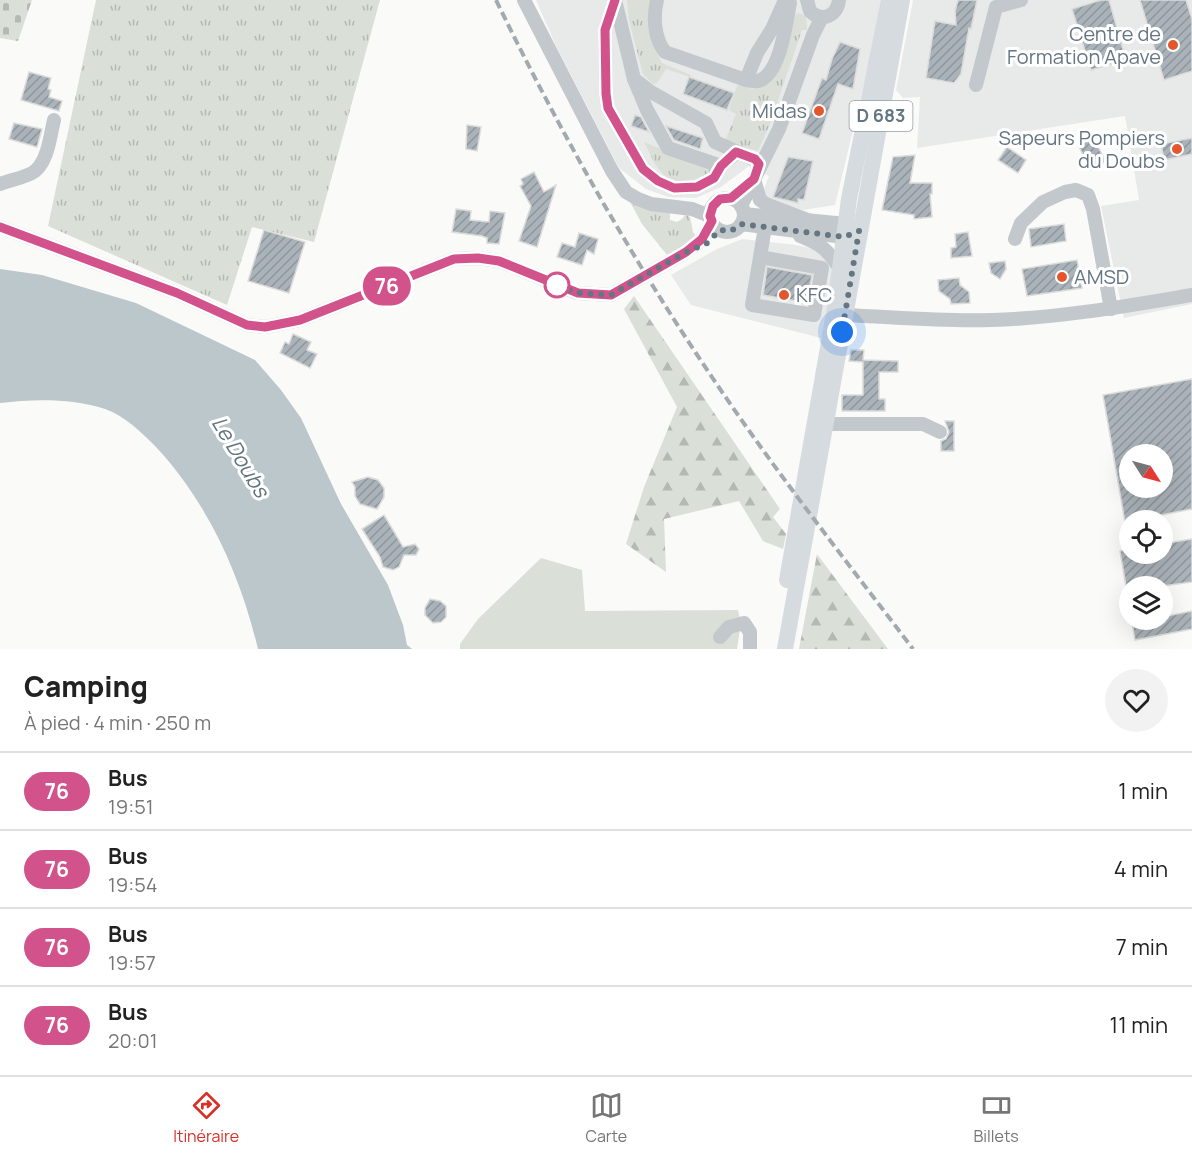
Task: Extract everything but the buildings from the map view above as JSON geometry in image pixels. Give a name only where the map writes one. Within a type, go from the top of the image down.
[{"type":"main road","name":"D 683","points":[[785,649],[845,315],[850,231],[849,199],[889,0]]},
{"type":"main road","name":"D 683","points":[[774,649],[840,269],[902,0]]},
{"type":"street","points":[[524,0],[607,161],[626,192],[651,204],[692,209],[735,209],[765,227],[850,231]]},
{"type":"street","points":[[615,0],[634,79],[647,110],[668,148],[721,166]]},
{"type":"street","points":[[615,0],[605,30],[608,108],[643,169],[658,181],[674,188],[697,187],[714,178],[721,166],[736,152]]},
{"type":"street","points":[[657,0],[654,16],[659,45],[665,52],[757,82],[764,79],[771,71],[783,37],[791,0]]},
{"type":"street","points":[[746,80],[784,0]]},
{"type":"street","points":[[786,19],[791,12],[808,3],[813,14],[822,17],[832,15],[839,0]]},
{"type":"street","points":[[976,85],[996,8],[1021,0]]},
{"type":"street","points":[[692,209],[731,231],[735,209],[754,179],[779,129],[813,35],[822,17]]},
{"type":"street","points":[[634,79],[651,92],[706,123],[715,142],[758,161],[754,179],[760,200],[813,222]]},
{"type":"street","points":[[0,184],[31,174],[42,164],[54,120]]},
{"type":"street","points":[[1014,239],[1021,222],[1043,202],[1065,192],[1076,190],[1088,195],[1093,209],[1111,309]]},
{"type":"street","points":[[827,223],[836,218],[849,199]]},
{"type":"street","points":[[0,227],[177,293],[247,325],[265,327],[300,320],[454,259],[478,258],[499,261],[565,289],[588,295],[611,295],[686,252],[706,244],[714,222],[713,206],[827,223],[850,231]]},
{"type":"street","points":[[760,257],[822,268],[814,315],[752,305],[760,257],[765,227]]},
{"type":"street","points":[[788,229],[826,249],[840,269]]},
{"type":"street","points":[[845,315],[991,320],[1111,309],[1192,295]]},
{"type":"street","points":[[827,424],[923,424],[940,432]]},
{"type":"street","points":[[720,637],[729,627],[744,623],[750,632],[750,649]]},
{"type":"shaded area","points":[[536,0],[881,0],[869,64],[835,205],[803,210],[767,200],[763,191],[769,176],[749,166],[721,187],[696,198],[668,197],[646,189],[619,168],[556,46]]},
{"type":"shaded area","points":[[913,0],[1192,0],[1192,304],[1124,318],[1101,206],[1139,200],[1125,116],[917,148],[920,97],[903,98],[896,90]]},
{"type":"shaded area","points":[[742,239],[815,249],[830,264],[834,280],[825,339],[691,305],[671,275],[717,249]]},
{"type":"green space","points":[[0,0],[32,0],[18,41],[0,38]]},
{"type":"green space","points":[[96,0],[380,0],[314,242],[252,227],[227,305],[48,226]]},
{"type":"green space","points":[[627,0],[650,0],[648,15],[651,32],[662,63],[691,75],[690,77],[666,69],[657,83],[653,84],[643,74],[629,20]]},
{"type":"green space","points":[[798,13],[806,16],[807,30],[802,30],[770,124],[758,151],[725,141],[736,114],[729,110],[738,83],[756,88],[769,78],[793,16]]},
{"type":"green space","points":[[644,142],[712,170],[702,177],[689,181],[669,179],[658,168]]},
{"type":"green space","points":[[629,200],[670,211],[670,220],[677,222],[686,214],[690,217],[693,232],[697,237],[688,245],[667,255],[642,224]]},
{"type":"green space","points":[[634,296],[780,509],[773,517],[786,534],[783,549],[763,541],[739,501],[664,519],[666,572],[626,544],[644,487],[677,407],[624,309]]},
{"type":"green space","points":[[817,554],[888,649],[799,649]]},
{"type":"green space","points":[[541,558],[582,570],[585,611],[738,610],[741,622],[737,649],[460,649],[460,644],[478,619]]},
{"type":"water","name":"Le Doubs","points":[[0,269],[42,275],[136,303],[255,360],[301,418],[341,504],[388,585],[403,625],[407,645],[412,649],[258,649],[242,594],[220,541],[175,469],[145,436],[119,416],[93,405],[52,400],[0,403]]},
{"type":"railway","points":[[496,0],[573,149],[628,245],[687,340],[765,453],[913,649]]},
{"type":"bus line","name":"76","points":[[0,227],[177,293],[247,325],[265,327],[300,320],[454,259],[478,258],[499,261],[578,293],[611,295],[686,252],[702,239],[712,221],[711,211],[716,202],[720,199],[731,198],[754,179],[759,164],[755,159],[736,152],[721,166],[714,178],[697,187],[674,188],[658,181],[643,169],[608,108],[605,30],[615,0]]},
{"type":"place","name":"Centre de Formation Apave","points":[[1173,45]]},
{"type":"place","name":"Midas","points":[[819,111]]},
{"type":"place","name":"Sapeurs Pompiers du Doubs","points":[[1177,149]]},
{"type":"place","name":"AMSD","points":[[1062,277]]},
{"type":"place","name":"KFC","points":[[784,295]]},
{"type":"route","points":[[557,285],[553,284],[578,293],[611,295],[686,252],[706,244],[720,230],[731,231],[741,224],[844,237],[859,231],[842,332]]}]
